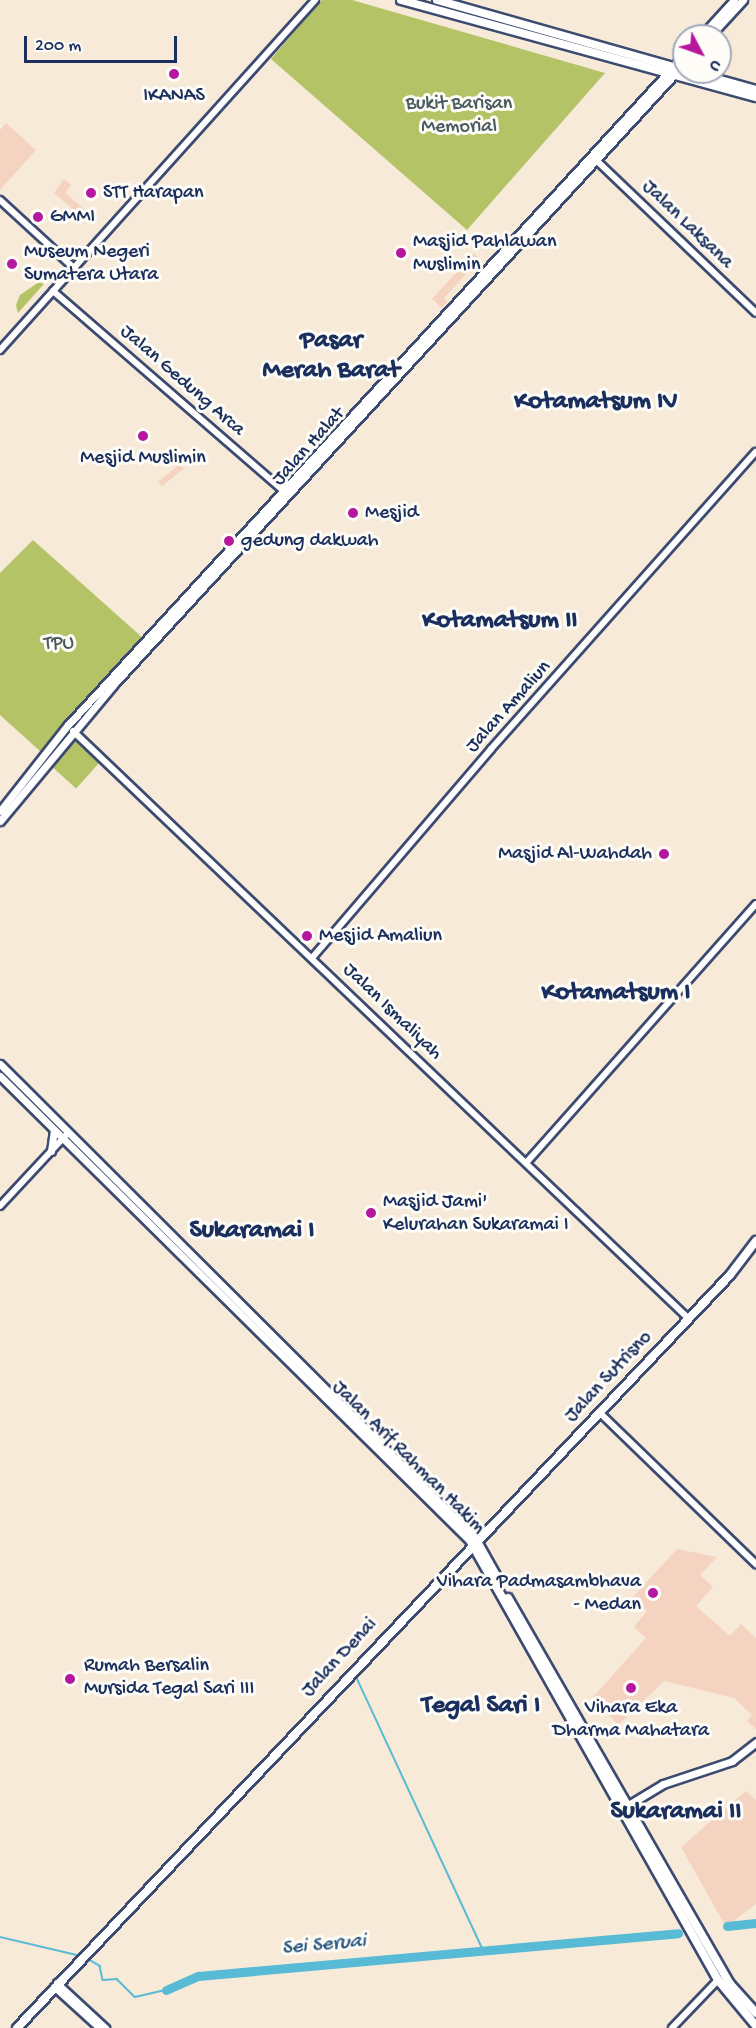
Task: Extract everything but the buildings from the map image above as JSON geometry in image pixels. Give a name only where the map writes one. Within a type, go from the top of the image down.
[{"type":"main road","points":[[401,0],[449,14],[672,68]]},
{"type":"main road","points":[[437,0],[545,36]]},
{"type":"main road","points":[[712,24],[734,0]]},
{"type":"main road","points":[[721,24],[743,0]]},
{"type":"main road","points":[[449,14],[452,4]]},
{"type":"main road","name":"Jalan Halat","points":[[0,821],[73,731],[286,492],[672,74]]},
{"type":"main road","name":"Jalan Halat","points":[[0,811],[67,726],[596,160],[672,75]]},
{"type":"main road","points":[[732,83],[756,90]]},
{"type":"main road","points":[[719,84],[756,97]]},
{"type":"main road","name":"Jalan Arif Rahman Hakim","points":[[1,1070],[62,1138],[476,1540]]},
{"type":"main road","name":"Jalan Arif Rahman Hakim","points":[[1,1070],[69,1132],[476,1540],[626,1807],[730,1984],[756,2013]]},
{"type":"main road","points":[[51,1151],[54,1130]]},
{"type":"main road","name":"Jalan Sutrisno","points":[[476,1540],[688,1318],[756,1241]]},
{"type":"main road","name":"Jalan Denai","points":[[17,2028],[476,1540]]},
{"type":"main road","points":[[626,1807],[663,1784],[732,1761],[756,1742]]},
{"type":"main road","name":"Jalan Arif Rahman Hakim","points":[[626,1807],[718,1980],[756,2026]]},
{"type":"street","points":[[0,350],[315,0]]},
{"type":"street","name":"Jalan Laksana","points":[[596,160],[756,313]]},
{"type":"street","points":[[0,200],[75,268]]},
{"type":"street","name":"Jalan Gedung Arca","points":[[53,291],[286,492]]},
{"type":"street","name":"Jalan Amaliun","points":[[312,958],[491,749],[756,452]]},
{"type":"street","name":"Jalan Ismaliyah","points":[[73,731],[688,1318]]},
{"type":"street","points":[[526,1163],[756,904]]},
{"type":"street","points":[[0,1206],[69,1132]]},
{"type":"street","points":[[599,1412],[756,1564]]},
{"type":"street","points":[[672,2028],[718,1980]]},
{"type":"street","points":[[56,1985],[99,2028]]},
{"type":"street","points":[[56,1985],[106,2028]]},
{"type":"shaded area","points":[[6,123],[36,150],[0,190],[0,130]]},
{"type":"shaded area","points":[[64,179],[71,185],[65,193],[89,213],[84,218],[54,193]]},
{"type":"shaded area","points":[[474,253],[483,262],[477,268],[474,266],[444,298],[447,302],[442,308],[432,299]]},
{"type":"shaded area","points":[[180,464],[184,469],[162,486],[158,482]]},
{"type":"shaded area","points":[[677,1549],[717,1557],[700,1575],[713,1587],[696,1606],[730,1636],[741,1624],[756,1638],[756,1729],[747,1721],[752,1715],[734,1698],[664,1681],[618,1725],[593,1697],[646,1638],[634,1627],[647,1611],[632,1598]]},
{"type":"shaded area","points":[[746,1791],[756,1800],[756,1904],[726,1927],[681,1847]]},
{"type":"green space","name":"Bukit Barisan Memorial","points":[[322,0],[352,0],[605,73],[467,230],[271,59]]},
{"type":"green space","points":[[39,282],[44,284],[18,313],[16,305],[20,295]]},
{"type":"green space","name":"TPU","points":[[33,540],[144,639],[41,752],[0,715],[0,573]]},
{"type":"green space","points":[[74,734],[102,759],[76,788],[48,763]]},
{"type":"waterway","points":[[357,1678],[484,1952]]},
{"type":"waterway","name":"Sei Seruai","points":[[727,1926],[756,1923]]},
{"type":"waterway","name":"Sei Seruai","points":[[166,1990],[198,1976],[678,1933]]},
{"type":"waterway","name":"Sei Seruai","points":[[0,1937],[81,1956]]},
{"type":"waterway","name":"Sei Seruai","points":[[88,1959],[100,1966],[103,1980],[117,1979],[135,1997],[166,1990]]},
{"type":"place","name":"IKANAS","points":[[174,74]]},
{"type":"place","name":"STT Harapan","points":[[91,193]]},
{"type":"place","name":"GMMI","points":[[38,217]]},
{"type":"place","name":"Masjid Pahlawan Muslimin","points":[[401,253]]},
{"type":"place","name":"Museum Negeri Sumatera Utara","points":[[12,264]]},
{"type":"place","name":"Mesjid Muslimin","points":[[143,436]]},
{"type":"place","name":"Mesjid","points":[[353,513]]},
{"type":"place","name":"gedung dakwah","points":[[229,541]]},
{"type":"place","name":"Masjid Al-Wahdah","points":[[664,854]]},
{"type":"place","name":"Mesjid Amaliun","points":[[307,936]]},
{"type":"place","name":"Masjid Jami' Kelurahan Sukaramai I","points":[[371,1213]]},
{"type":"place","name":"Vihara Padmasambhava - Medan","points":[[653,1593]]},
{"type":"place","name":"Rumah Bersalin Mursida Tegal Sari III","points":[[70,1679]]},
{"type":"place","name":"Vihara Eka Dharma Mahatara","points":[[631,1688]]},
{"type":"district","name":"Pasar Merah Barat","points":[[331,357]]},
{"type":"district","name":"Kotamatsum IV","points":[[596,403]]},
{"type":"district","name":"Kotamatsum II","points":[[500,622]]},
{"type":"district","name":"Kotamatsum I","points":[[616,994]]},
{"type":"district","name":"Sukaramai I","points":[[252,1232]]},
{"type":"district","name":"Tegal Sari I","points":[[481,1707]]},
{"type":"district","name":"Sukaramai II","points":[[676,1813]]}]
